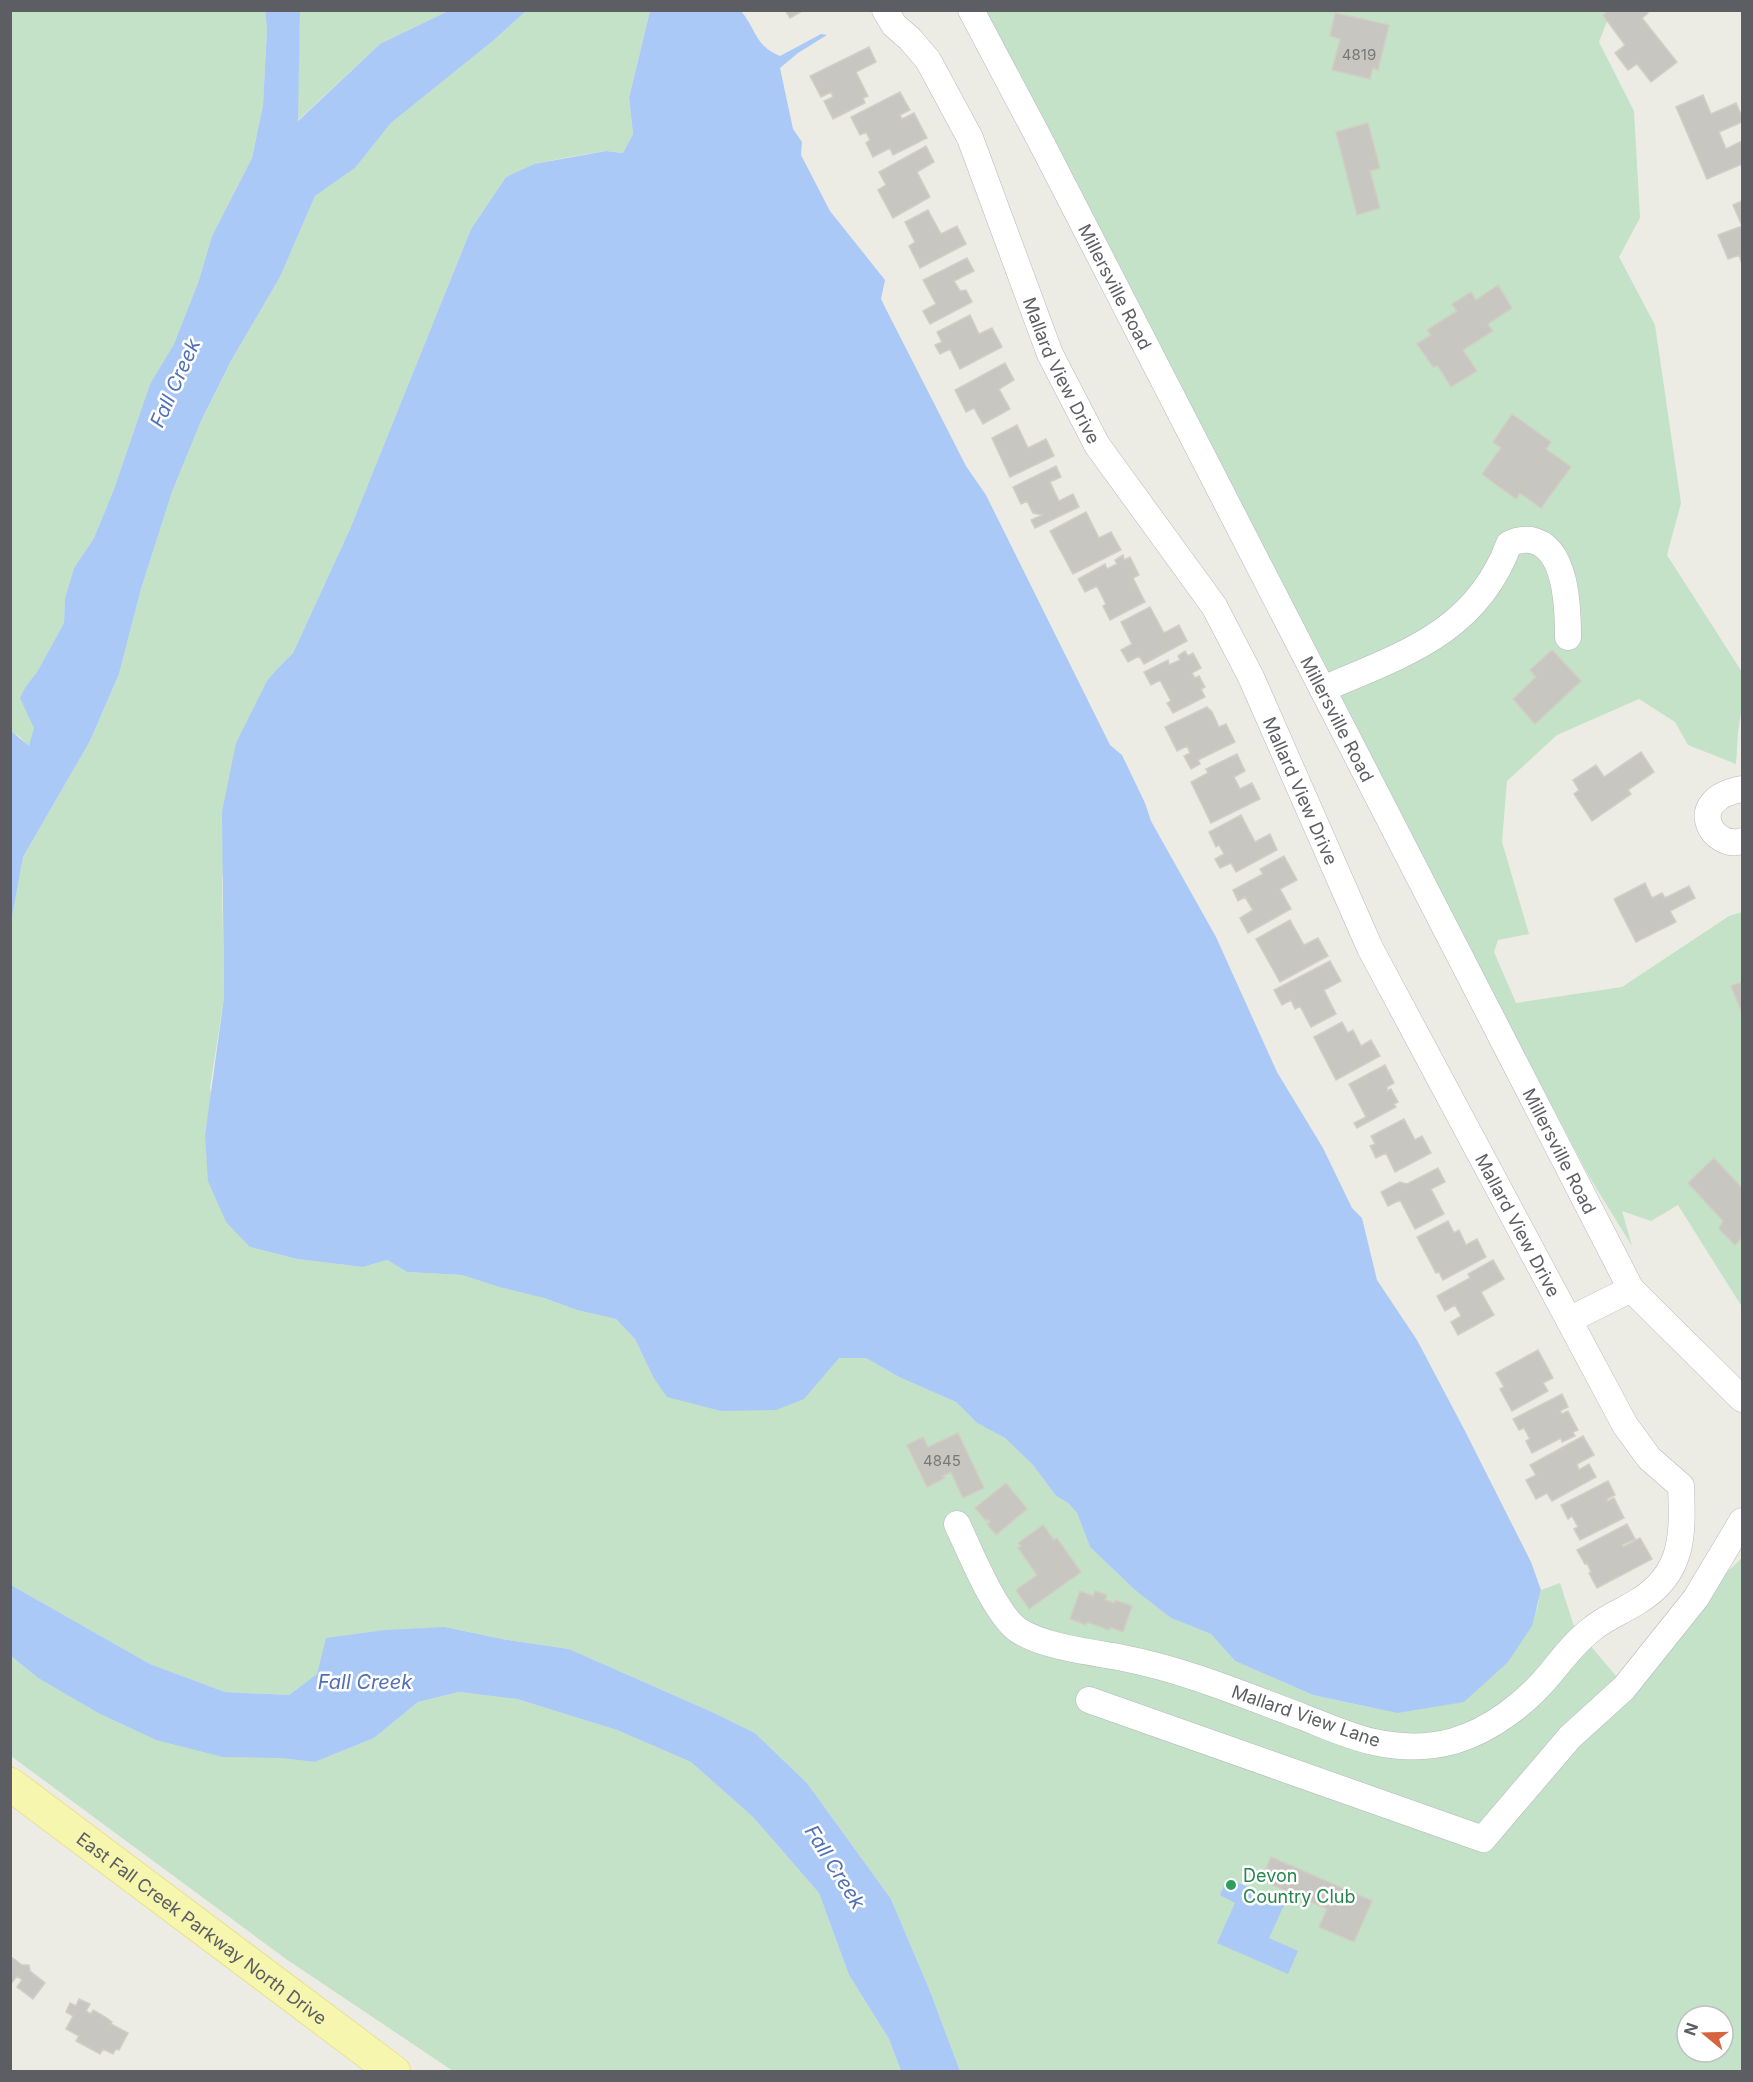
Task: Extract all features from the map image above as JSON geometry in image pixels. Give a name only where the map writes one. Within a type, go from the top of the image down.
[{"type":"main road","name":"East Fall Creek Parkway North Drive","points":[[10,1784],[394,2072]]},
{"type":"street","name":"Mallard View Drive","points":[[885,10],[894,25],[928,60],[970,138],[1050,354],[1097,445],[1219,616],[1251,677],[1370,948],[1631,1436],[1649,1458],[1681,1486],[1683,1527],[1679,1550],[1667,1576]]},
{"type":"street","name":"Millersville Road","points":[[971,10],[1631,1289],[1743,1399]]},
{"type":"street","points":[[1323,689],[1396,658],[1429,641],[1449,627],[1471,608],[1489,586],[1509,544],[1515,540],[1530,540],[1545,546],[1559,568],[1564,583],[1568,637]]},
{"type":"street","points":[[1743,789],[1718,797],[1709,808],[1708,818],[1712,830],[1723,839],[1731,843],[1743,841]]},
{"type":"street","points":[[1569,1320],[1631,1289]]},
{"type":"street","points":[[1089,1700],[1483,1839],[1570,1737],[1624,1688],[1696,1598],[1743,1521]]},
{"type":"street","name":"Mallard View Lane","points":[[957,1524],[999,1609],[1009,1623],[1024,1633],[1072,1648],[1171,1670],[1362,1739],[1402,1746],[1417,1747],[1452,1741],[1490,1725],[1533,1691],[1573,1646],[1594,1627],[1644,1598],[1667,1576]]},
{"type":"green space","points":[[10,11],[265,11],[267,28],[263,105],[252,158],[212,236],[199,280],[174,344],[150,384],[114,489],[94,538],[74,568],[65,598],[64,623],[37,672],[26,686],[34,729],[29,747],[20,737],[10,731]]},
{"type":"green space","points":[[300,11],[448,11],[380,44],[297,121]]},
{"type":"green space","points":[[526,11],[650,11],[629,98],[633,134],[623,153],[606,151],[534,164],[506,177],[471,229],[350,529],[293,653],[278,668],[222,877],[224,997],[210,1088],[250,1247],[297,1259],[363,1267],[387,1260],[407,1272],[462,1275],[544,1298],[577,1310],[616,1319],[635,1339],[653,1377],[839,1358],[866,1358],[899,1377],[956,1402],[977,1423],[1005,1438],[1033,1465],[1056,1496],[1068,1503],[1077,1513],[1090,1547],[1136,1591],[1171,1618],[1211,1634],[1235,1661],[1313,1695],[1397,1713],[1537,1609],[1541,1590],[1560,1583],[1574,1626],[1616,1676],[1742,1558],[1742,2071],[960,2071],[930,1991],[891,1899],[807,1783],[755,1733],[569,1649],[502,1639],[445,1627],[317,1674],[289,1695],[225,1692],[150,1664],[11,1585],[10,922],[23,857],[90,741],[119,674],[141,589],[172,492],[201,421],[232,359],[280,277],[315,196],[355,168],[391,123],[494,40]]},
{"type":"green space","points":[[983,11],[1611,11],[1599,42],[1634,111],[1640,218],[1619,257],[1655,325],[1681,503],[1667,555],[1742,672],[1742,706],[1736,764],[1688,745],[1675,722],[1639,699],[1557,735],[1507,781],[1502,842],[1529,934],[1498,940],[1494,952],[1516,1003],[1622,987],[1729,916],[1742,912],[1742,1307],[1678,1205],[1651,1221],[1622,1211],[1632,1246],[1590,1178],[1445,905],[1103,234]]},
{"type":"green space","points":[[11,1656],[38,1678],[98,1713],[156,1740],[315,1762],[374,1738],[418,1702],[459,1692],[517,1699],[617,1730],[691,1762],[753,1817],[819,1893],[849,1975],[889,2039],[901,2071],[453,2071],[286,1959],[11,1756]]},
{"type":"water","name":"Fall Creek","points":[[265,11],[300,11],[298,121],[380,44],[448,11],[526,11],[494,40],[391,123],[355,168],[315,196],[280,277],[232,359],[201,421],[172,492],[141,589],[119,674],[90,741],[23,857],[11,922],[11,731],[29,746],[34,728],[20,698],[64,623],[65,598],[74,568],[94,538],[114,489],[150,384],[174,344],[199,280],[212,236],[252,158],[263,105],[267,28]]},
{"type":"water","points":[[650,11],[741,11],[760,42],[780,56],[821,34],[827,35],[798,53],[780,68],[793,129],[802,142],[801,155],[830,211],[885,280],[881,299],[889,315],[966,466],[986,495],[1110,745],[1122,755],[1151,821],[1216,937],[1277,1072],[1323,1148],[1352,1208],[1362,1218],[1377,1280],[1417,1340],[1531,1562],[1541,1590],[1532,1626],[1508,1662],[1464,1702],[1397,1713],[1313,1695],[1235,1661],[1211,1634],[1171,1618],[1136,1591],[1090,1547],[1077,1513],[1068,1503],[1056,1496],[1033,1465],[1005,1438],[977,1423],[956,1402],[899,1377],[866,1358],[839,1358],[804,1399],[776,1410],[721,1411],[667,1397],[653,1377],[635,1339],[616,1319],[577,1310],[544,1298],[462,1275],[407,1272],[387,1260],[363,1267],[297,1259],[250,1247],[226,1222],[208,1181],[205,1136],[224,997],[222,812],[236,743],[267,681],[293,653],[350,529],[471,229],[506,177],[534,164],[606,151],[623,153],[633,134],[629,98]]},
{"type":"water","name":"Fall Creek","points":[[11,1585],[150,1664],[225,1692],[289,1695],[317,1674],[326,1638],[385,1630],[445,1627],[502,1639],[569,1649],[755,1733],[807,1783],[891,1899],[930,1991],[960,2071],[901,2071],[889,2039],[849,1975],[819,1893],[753,1817],[691,1762],[617,1730],[517,1699],[459,1692],[418,1702],[374,1738],[315,1762],[282,1758],[223,1757],[156,1740],[98,1713],[38,1678],[11,1656]]},
{"type":"water","points":[[1227,1878],[1285,1903],[1269,1938],[1298,1951],[1288,1974],[1217,1943],[1235,1903],[1220,1895]]},
{"type":"building","points":[[785,10],[804,10],[790,18]]},
{"type":"building","points":[[1609,10],[1647,10],[1648,13],[1642,18],[1677,62],[1651,82],[1637,64],[1628,70],[1615,53],[1625,45],[1603,15]]},
{"type":"building","points":[[1335,13],[1389,25],[1378,70],[1373,68],[1370,79],[1332,70],[1340,39],[1330,36]]},
{"type":"building","points":[[869,47],[876,62],[856,72],[868,96],[863,98],[865,103],[833,119],[824,101],[833,97],[831,92],[821,97],[810,76]]},
{"type":"building","points":[[900,92],[910,110],[900,115],[902,119],[914,113],[927,138],[893,155],[890,148],[873,157],[866,143],[870,140],[866,132],[860,135],[851,117]]},
{"type":"building","points":[[1703,95],[1711,114],[1736,103],[1742,117],[1742,122],[1719,132],[1726,149],[1742,141],[1742,164],[1707,179],[1676,107]]},
{"type":"building","points":[[1368,123],[1380,168],[1370,171],[1380,208],[1357,215],[1336,132]]},
{"type":"building","points":[[926,146],[934,162],[917,172],[930,197],[893,218],[878,190],[886,185],[879,172]]},
{"type":"building","points":[[1742,201],[1742,226],[1733,205]]},
{"type":"building","points":[[928,210],[941,234],[957,226],[966,244],[920,268],[909,246],[915,242],[905,222]]},
{"type":"building","points":[[1742,226],[1742,264],[1739,255],[1728,259],[1718,235]]},
{"type":"building","points":[[967,258],[974,271],[954,281],[960,291],[966,290],[972,302],[930,324],[923,311],[936,304],[923,280]]},
{"type":"building","points":[[1498,285],[1512,308],[1488,324],[1493,331],[1463,350],[1477,371],[1451,387],[1438,366],[1433,367],[1417,344],[1431,335],[1427,330],[1457,311],[1452,304],[1471,292],[1476,300]]},
{"type":"building","points":[[970,315],[979,334],[992,328],[1002,347],[960,369],[950,349],[940,354],[935,345],[942,342],[937,332]]},
{"type":"building","points":[[1005,363],[1014,380],[999,389],[1010,409],[983,424],[974,408],[966,412],[955,390]]},
{"type":"building","points":[[1512,414],[1551,442],[1546,449],[1571,467],[1541,508],[1520,493],[1516,499],[1482,474],[1501,448],[1493,442]]},
{"type":"building","points":[[1017,425],[1028,448],[1046,439],[1054,456],[1010,477],[992,438]]},
{"type":"building","points":[[1056,466],[1061,477],[1050,482],[1059,501],[1073,494],[1079,507],[1035,528],[1031,520],[1042,515],[1033,513],[1027,501],[1021,504],[1013,487]]},
{"type":"building","points":[[1086,512],[1099,538],[1111,532],[1121,550],[1073,574],[1050,531]]},
{"type":"building","points":[[1123,555],[1124,560],[1130,557],[1139,575],[1133,578],[1145,602],[1110,620],[1103,606],[1106,604],[1097,586],[1085,592],[1078,579],[1105,564],[1107,569],[1117,564],[1115,560]]},
{"type":"building","points":[[1150,607],[1164,633],[1179,625],[1187,641],[1144,664],[1139,656],[1128,662],[1121,650],[1132,644],[1121,622]]},
{"type":"building","points":[[1552,650],[1581,681],[1535,724],[1513,699],[1536,677],[1530,670]]},
{"type":"building","points":[[1185,651],[1188,656],[1193,653],[1201,668],[1192,673],[1195,678],[1199,676],[1205,687],[1201,689],[1205,697],[1173,713],[1167,703],[1171,701],[1160,680],[1151,685],[1144,672],[1168,660],[1169,665],[1180,660],[1178,656]]},
{"type":"building","points":[[1207,707],[1219,727],[1226,724],[1235,742],[1198,760],[1200,764],[1191,769],[1184,756],[1190,753],[1187,746],[1177,751],[1165,727]]},
{"type":"building","points":[[1641,752],[1654,772],[1628,790],[1631,794],[1592,821],[1574,794],[1579,790],[1573,780],[1596,765],[1604,777]]},
{"type":"building","points":[[1237,754],[1245,771],[1234,777],[1240,789],[1252,783],[1260,799],[1211,823],[1191,782],[1208,773],[1206,769]]},
{"type":"building","points":[[1241,815],[1255,842],[1270,834],[1277,850],[1236,872],[1231,863],[1220,868],[1215,859],[1224,854],[1219,845],[1216,847],[1209,832]]},
{"type":"building","points":[[1284,856],[1297,880],[1280,889],[1291,909],[1248,933],[1240,918],[1253,910],[1245,897],[1238,901],[1233,890],[1263,874],[1260,869]]},
{"type":"building","points":[[1645,883],[1652,898],[1662,893],[1665,898],[1689,886],[1695,898],[1670,911],[1676,922],[1636,942],[1614,899]]},
{"type":"building","points":[[1290,920],[1304,945],[1318,938],[1328,956],[1280,982],[1256,939]]},
{"type":"building","points":[[1330,961],[1341,981],[1324,990],[1336,1014],[1311,1027],[1300,1006],[1295,1009],[1291,1000],[1282,1005],[1274,990]]},
{"type":"building","points":[[1742,982],[1742,1013],[1731,986]]},
{"type":"building","points":[[1342,1022],[1348,1033],[1353,1030],[1361,1046],[1371,1040],[1380,1056],[1336,1080],[1314,1037]]},
{"type":"building","points":[[1385,1065],[1394,1083],[1387,1087],[1387,1091],[1391,1089],[1398,1102],[1394,1104],[1396,1107],[1357,1128],[1354,1123],[1366,1117],[1349,1084]]},
{"type":"building","points":[[1404,1119],[1415,1140],[1422,1136],[1431,1153],[1395,1172],[1386,1153],[1376,1158],[1370,1146],[1375,1144],[1371,1136]]},
{"type":"building","points":[[1714,1158],[1742,1188],[1742,1238],[1735,1245],[1719,1229],[1723,1221],[1688,1183]]},
{"type":"building","points":[[1438,1168],[1445,1182],[1431,1189],[1444,1214],[1415,1229],[1400,1200],[1388,1206],[1381,1192],[1400,1182],[1407,1184]]},
{"type":"building","points":[[1448,1221],[1454,1233],[1459,1230],[1466,1245],[1477,1239],[1486,1257],[1443,1280],[1439,1272],[1436,1273],[1417,1237]]},
{"type":"building","points":[[1493,1260],[1504,1279],[1481,1292],[1494,1315],[1458,1335],[1451,1322],[1461,1316],[1455,1305],[1445,1311],[1437,1296],[1470,1278],[1468,1274]]},
{"type":"building","points":[[1538,1350],[1553,1378],[1543,1383],[1548,1391],[1512,1411],[1500,1389],[1504,1387],[1496,1373]]},
{"type":"building","points":[[1562,1394],[1568,1407],[1560,1411],[1562,1414],[1568,1411],[1578,1430],[1573,1432],[1575,1436],[1562,1442],[1561,1438],[1532,1453],[1526,1441],[1530,1439],[1524,1428],[1519,1430],[1513,1419]]},
{"type":"building","points":[[958,1433],[984,1488],[963,1498],[951,1472],[943,1476],[945,1478],[927,1487],[907,1445],[923,1437],[928,1447]]},
{"type":"building","points":[[1583,1436],[1594,1455],[1577,1464],[1579,1470],[1589,1464],[1596,1477],[1552,1501],[1547,1493],[1536,1499],[1526,1480],[1536,1475],[1530,1465]]},
{"type":"building","points":[[1608,1481],[1615,1495],[1607,1499],[1608,1501],[1614,1498],[1624,1518],[1580,1540],[1574,1529],[1578,1527],[1572,1516],[1568,1519],[1561,1505]]},
{"type":"building","points":[[1006,1483],[1027,1509],[996,1535],[987,1524],[990,1522],[988,1519],[986,1521],[975,1508]]},
{"type":"building","points":[[1627,1524],[1635,1539],[1622,1545],[1623,1547],[1640,1538],[1652,1559],[1597,1588],[1589,1573],[1591,1572],[1587,1563],[1585,1564],[1577,1550]]},
{"type":"building","points":[[1043,1525],[1054,1540],[1057,1538],[1081,1572],[1029,1609],[1016,1590],[1037,1575],[1018,1548],[1021,1546],[1018,1543]]},
{"type":"building","points":[[1080,1591],[1093,1596],[1095,1591],[1107,1595],[1105,1600],[1114,1603],[1115,1600],[1132,1606],[1123,1632],[1110,1627],[1109,1630],[1087,1622],[1086,1625],[1070,1619]]},
{"type":"building","name":"Devon Country Club","points":[[1271,1857],[1372,1901],[1354,1942],[1319,1927],[1327,1909],[1261,1880]]},
{"type":"building","points":[[10,1956],[22,1965],[29,1965],[30,1971],[45,1983],[33,1999],[17,1987],[22,1980],[17,1976],[10,1985]]},
{"type":"building","points":[[79,1999],[90,2004],[86,2011],[91,2014],[93,2010],[112,2022],[111,2024],[128,2033],[119,2050],[116,2049],[113,2054],[103,2049],[100,2054],[76,2041],[79,2036],[66,2029],[73,2016],[66,2012],[70,2003],[76,2006]]},
{"type":"place","name":"Devon Country Club","points":[[1231,1885]]}]
